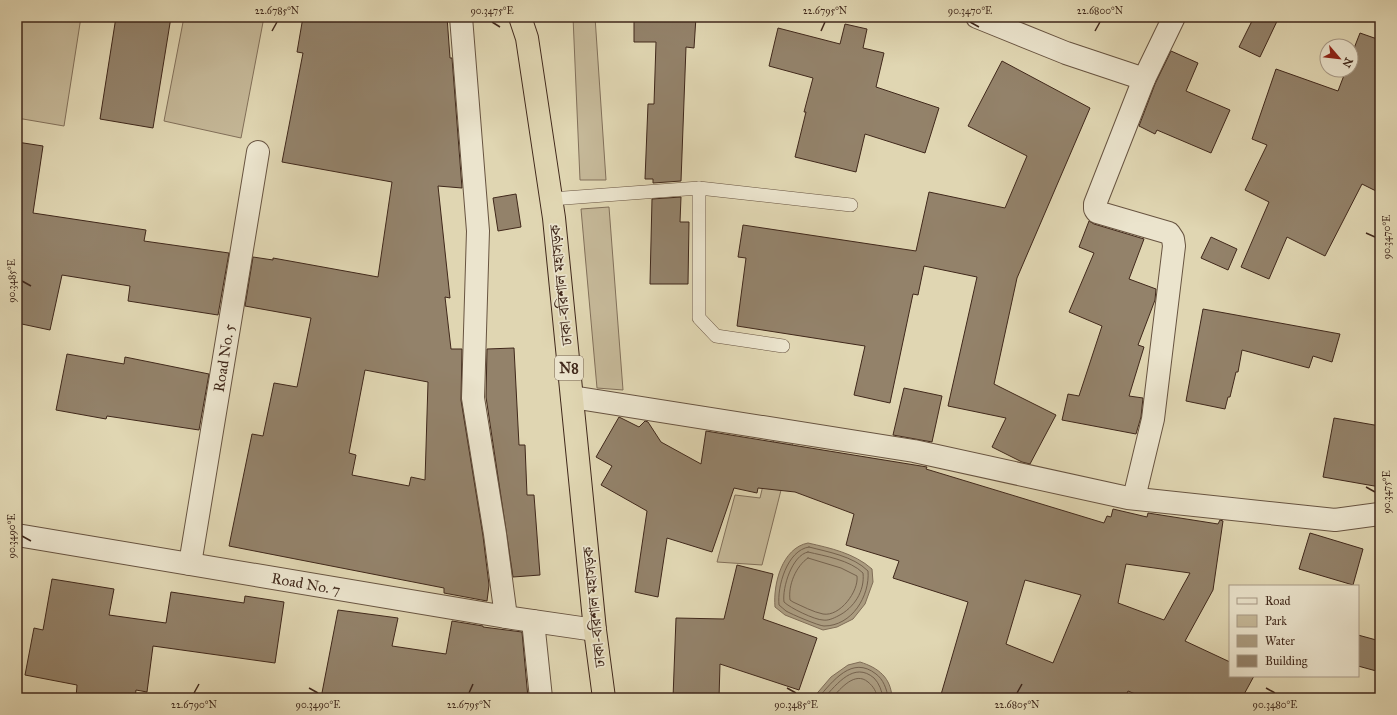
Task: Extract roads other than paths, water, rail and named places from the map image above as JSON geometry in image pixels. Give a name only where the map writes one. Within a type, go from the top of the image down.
[{"type":"highway","name":"ঢাকা-বরিশাল মহাসড়ক","points":[[520,17],[527,38],[551,199],[604,698]]},
{"type":"highway","name":"N8","points":[[527,38],[530,17]]},
{"type":"street","points":[[461,17],[478,231],[473,398],[495,534],[506,617]]},
{"type":"street","points":[[977,17],[1066,53],[1144,79]]},
{"type":"street","points":[[1134,498],[1153,419],[1174,246],[1170,233],[1097,212],[1095,209],[1095,204],[1144,79],[1174,17]]},
{"type":"street","name":"Road No. 5","points":[[190,564],[258,152]]},
{"type":"street","points":[[572,397],[914,450],[1128,498],[1335,520],[1379,514]]},
{"type":"street","name":"Road No. 7","points":[[17,535],[506,617],[596,630]]},
{"type":"street","points":[[533,621],[541,698]]},
{"type":"lane","points":[[551,199],[699,188],[851,205]]},
{"type":"lane","points":[[699,188],[699,318],[716,336],[782,346]]},
{"type":"water","points":[[808,543],[850,555],[865,563],[872,569],[873,582],[865,604],[853,619],[837,627],[823,630],[785,615],[775,607],[776,588],[781,568],[792,552],[799,546]]},
{"type":"water","points":[[860,662],[873,667],[883,675],[889,685],[892,698],[813,698],[831,677],[848,665]]}]
